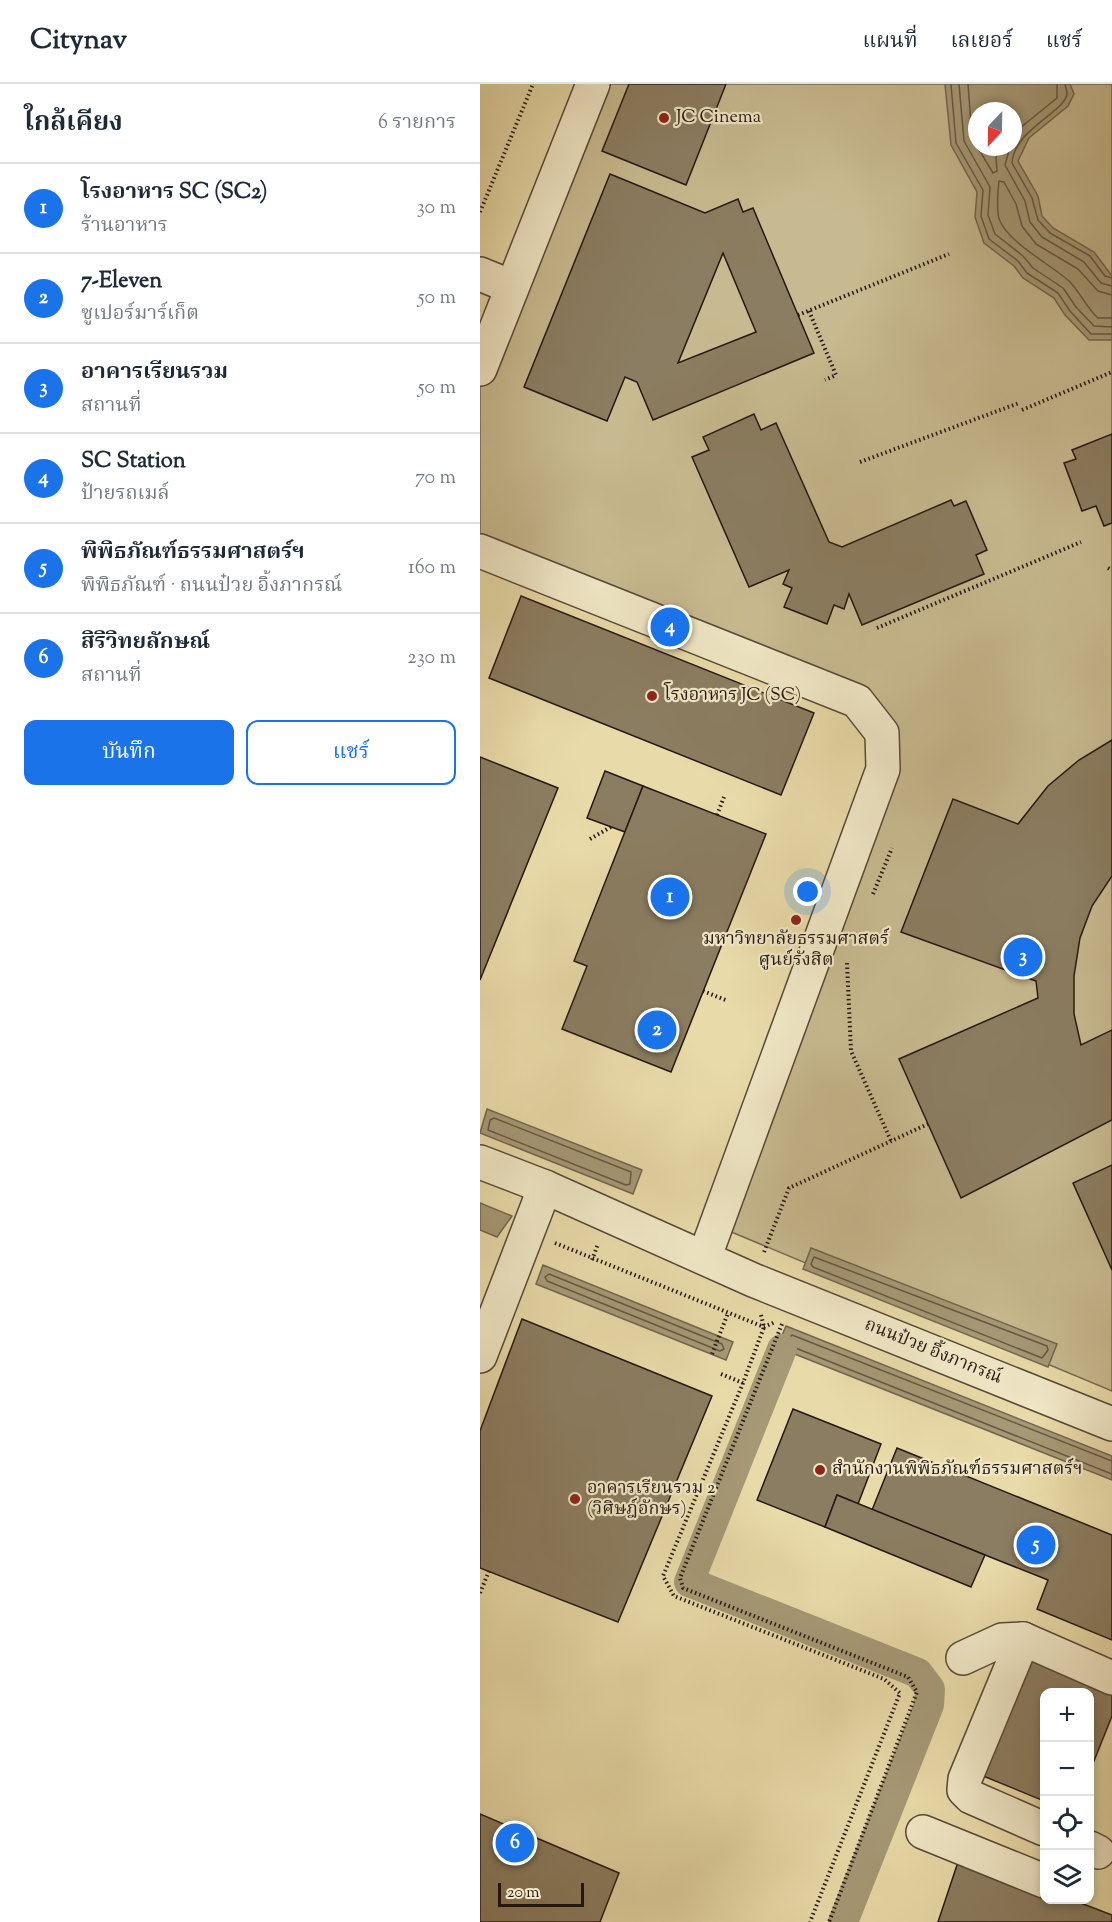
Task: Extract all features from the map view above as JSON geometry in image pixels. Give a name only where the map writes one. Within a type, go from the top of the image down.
[{"type":"street","points":[[480,369],[593,84]]},
{"type":"street","points":[[480,274],[512,288]]},
{"type":"street","points":[[480,551],[857,702],[882,733],[883,769],[705,1256],[545,1187],[480,1162]]},
{"type":"street","points":[[480,1356],[545,1187]]},
{"type":"street","name":"ถนนป๋วย อิ้งภากรณ์","points":[[705,1256],[753,1280],[1112,1424]]},
{"type":"street","points":[[1023,1639],[965,1779],[964,1790],[971,1797],[1040,1827]]},
{"type":"street","points":[[963,1658],[1002,1640],[1023,1639],[1112,1678]]},
{"type":"street","points":[[923,1832],[1040,1879]]},
{"type":"path","points":[[480,212],[533,84]]},
{"type":"path","points":[[798,315],[949,254]]},
{"type":"path","points":[[809,311],[836,375],[825,380]]},
{"type":"path","points":[[1022,410],[1112,372]]},
{"type":"path","points":[[860,462],[1019,403]]},
{"type":"path","points":[[877,628],[1082,542]]},
{"type":"path","points":[[717,815],[724,797]]},
{"type":"path","points":[[590,839],[611,827]]},
{"type":"path","points":[[871,898],[892,848]]},
{"type":"path","points":[[846,959],[851,1051],[891,1141]]},
{"type":"path","points":[[704,991],[728,1001]]},
{"type":"path","points":[[753,1280],[789,1188],[928,1124]]},
{"type":"path","points":[[712,1354],[728,1313]]},
{"type":"path","points":[[785,1316],[680,1578],[683,1588],[908,1677],[916,1692],[829,1922]]},
{"type":"path","points":[[764,1327],[663,1576],[674,1596],[884,1679],[900,1693],[810,1922]]},
{"type":"path","points":[[721,1374],[743,1383]]},
{"type":"path","points":[[480,1593],[489,1571]]},
{"type":"shaded area","points":[[594,84],[1112,84],[1112,1391],[729,1231],[883,769],[857,701],[480,549],[480,371]]},
{"type":"water","points":[[945,84],[1070,84],[1074,94],[1068,106],[1029,138],[1022,153],[1022,102],[968,102],[968,156],[1020,156],[1018,161],[1038,196],[1042,216],[1053,228],[1094,252],[1112,276],[1112,340],[1089,340],[1065,315],[1054,298],[1023,278],[1014,266],[984,243],[975,217],[977,192],[951,145]]},
{"type":"water","points":[[487,1109],[642,1170],[633,1194],[480,1133]]},
{"type":"water","points":[[480,1203],[512,1216],[497,1237],[480,1230]]},
{"type":"water","points":[[811,1248],[1057,1344],[1048,1367],[803,1269]]},
{"type":"water","points":[[543,1265],[733,1342],[726,1360],[536,1284]]},
{"type":"water","points":[[786,1326],[1112,1456],[1112,1480],[777,1347]]},
{"type":"building","name":"JC Cinema","points":[[629,84],[726,84],[686,185],[602,151]]},
{"type":"building","points":[[610,174],[705,213],[738,199],[743,212],[753,208],[814,353],[653,420],[637,382],[625,377],[607,421],[524,387]],"holes":[[[723,253],[756,332],[678,363]]]},
{"type":"building","points":[[754,414],[761,430],[776,423],[829,542],[842,547],[951,500],[954,506],[966,501],[987,550],[976,555],[984,574],[862,625],[849,594],[844,609],[834,605],[827,624],[784,607],[792,588],[783,584],[789,570],[749,587],[692,457],[709,450],[703,437]]},
{"type":"building","points":[[1112,434],[1112,523],[1104,526],[1096,506],[1082,511],[1064,463],[1076,459],[1072,450]]},
{"type":"building","name":"โรงอาหาร JC (SC)","points":[[521,596],[814,713],[781,795],[489,678]]},
{"type":"building","points":[[1112,740],[1112,876],[1092,906],[1080,938],[1074,976],[1074,1014],[1081,1045],[1112,1030],[1112,1120],[961,1198],[899,1059],[1038,998],[1036,981],[901,932],[953,799],[1018,824],[1048,786],[1079,760]]},
{"type":"building","points":[[480,757],[558,788],[480,980]]},
{"type":"building","points":[[605,771],[643,786],[625,832],[587,818]]},
{"type":"building","points":[[643,786],[766,834],[671,1072],[562,1029],[587,966],[574,961]]},
{"type":"building","points":[[1112,1165],[1112,1270],[1073,1183]]},
{"type":"building","name":"อาคารเรียนรวม 2 (วิศิษฎ์อักษร)","points":[[522,1319],[712,1396],[618,1622],[480,1568],[480,1431]]},
{"type":"building","name":"สำนักงานพิพิธภัณฑ์ธรรมศาสตร์ฯ","points":[[793,1409],[881,1444],[858,1504],[837,1495],[825,1527],[757,1500]]},
{"type":"building","points":[[897,1448],[1112,1535],[1112,1640],[1037,1609],[1048,1580],[872,1510]]},
{"type":"building","points":[[837,1495],[985,1555],[971,1587],[825,1527]]},
{"type":"building","points":[[1025,1651],[1112,1686],[1112,1716],[1094,1761],[1094,1688],[1040,1688],[1040,1799],[976,1773]]},
{"type":"building","points":[[480,1814],[619,1873],[600,1922],[480,1922]]},
{"type":"building","points":[[960,1856],[1040,1887],[1040,1904],[1083,1904],[1112,1915],[1112,1922],[938,1922]]},
{"type":"waterway","points":[[782,1349],[689,1582],[918,1673],[930,1689],[929,1705],[843,1922]]},
{"type":"place","name":"JC Cinema","points":[[664,118]]},
{"type":"place","name":"SC Station","points":[[670,627]]},
{"type":"place","name":"โรงอาหาร JC (SC)","points":[[652,696]]},
{"type":"place","name":"โรงอาหาร SC (SC2)","points":[[670,897]]},
{"type":"place","name":"มหาวิทยาลัยธรรมศาสตร์ ศูนย์รังสิต","points":[[796,920]]},
{"type":"place","name":"อาคารเรียนรวม","points":[[1023,957]]},
{"type":"place","name":"7-Eleven","points":[[657,1030]]},
{"type":"place","name":"สำนักงานพิพิธภัณฑ์ธรรมศาสตร์ฯ","points":[[820,1470]]},
{"type":"place","name":"อาคารเรียนรวม 2 (วิศิษฎ์อักษร)","points":[[575,1499]]},
{"type":"place","name":"พิพิธภัณฑ์ธรรมศาสตร์ฯ","points":[[1036,1545]]},
{"type":"place","name":"สิริวิทยลักษณ์","points":[[515,1843]]}]
